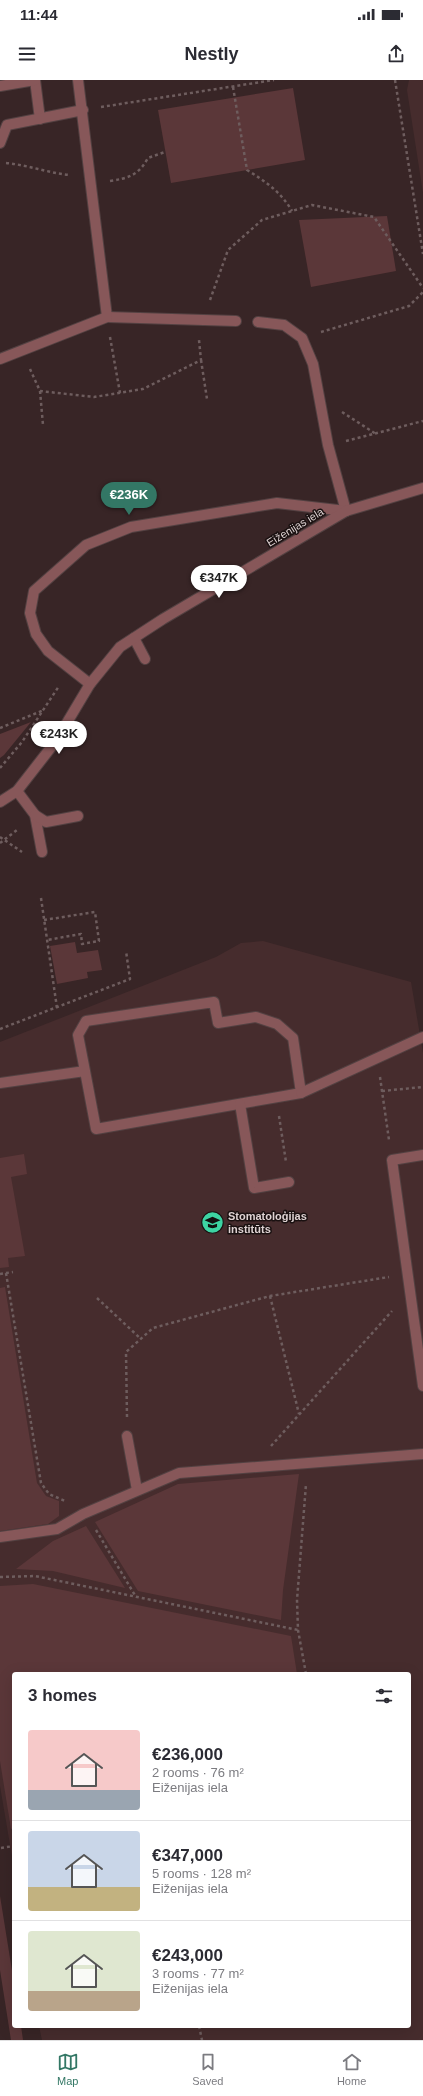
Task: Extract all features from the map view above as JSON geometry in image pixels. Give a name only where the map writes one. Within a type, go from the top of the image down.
[{"type":"street","points":[[0,86],[35,80],[40,119]]},
{"type":"street","points":[[78,80],[83,110],[107,317]]},
{"type":"street","points":[[0,143],[7,125],[83,110]]},
{"type":"street","points":[[0,359],[107,317],[236,321]]},
{"type":"street","points":[[90,684],[58,657],[48,651],[36,634],[30,613],[34,591],[86,545],[131,527],[277,503],[346,511],[328,444],[313,364],[302,338],[284,325],[258,322]]},
{"type":"street","name":"Eiženijas iela","points":[[0,802],[17,791],[56,741],[90,684],[120,647],[346,511],[423,488]]},
{"type":"street","points":[[134,638],[145,659]]},
{"type":"street","points":[[17,791],[35,815],[46,822],[78,816]]},
{"type":"street","points":[[35,815],[42,852]]},
{"type":"street","points":[[301,1093],[293,1038],[277,1024],[256,1017],[218,1023],[214,1002],[86,1021],[78,1035],[96,1129],[301,1093],[423,1037]]},
{"type":"street","points":[[0,1083],[85,1071]]},
{"type":"street","points":[[240,1104],[254,1188],[290,1182]]},
{"type":"street","points":[[423,1155],[392,1160],[423,1386]]},
{"type":"street","points":[[127,1436],[137,1490]]},
{"type":"street","points":[[0,1537],[57,1530],[83,1514],[179,1473],[423,1454]]},
{"type":"path","points":[[83,110],[274,80]]},
{"type":"path","points":[[395,80],[423,254]]},
{"type":"path","points":[[233,86],[247,170],[269,184],[287,201],[292,211]]},
{"type":"path","points":[[0,163],[22,164],[54,174],[91,180],[128,178],[142,169],[148,158],[165,152]]},
{"type":"path","points":[[207,399],[201,360],[200,319],[228,250],[262,220],[312,205],[374,217],[423,288]]},
{"type":"path","points":[[302,338],[409,306],[423,292]]},
{"type":"path","points":[[107,317],[120,392]]},
{"type":"path","points":[[26,349],[30,370],[40,391],[43,425]]},
{"type":"path","points":[[40,391],[94,397],[143,389],[201,360]]},
{"type":"path","points":[[320,398],[376,434]]},
{"type":"path","points":[[328,444],[376,434],[423,421]]},
{"type":"path","points":[[0,768],[44,710],[70,668]]},
{"type":"path","points":[[0,728],[44,710]]},
{"type":"path","points":[[0,837],[25,855]]},
{"type":"path","points":[[41,898],[57,1008]]},
{"type":"path","points":[[44,920],[95,912],[99,941],[82,944],[81,934],[47,940]]},
{"type":"path","points":[[0,1029],[130,979],[126,951]]},
{"type":"path","points":[[377,1058],[392,1160]]},
{"type":"path","points":[[382,1091],[423,1087]]},
{"type":"path","points":[[277,1098],[290,1182]]},
{"type":"path","points":[[0,1274],[13,1272]]},
{"type":"path","points":[[6,1273],[41,1483],[49,1494],[64,1500],[83,1514],[92,1524],[136,1597]]},
{"type":"path","points":[[127,1436],[126,1352],[153,1328],[270,1296],[408,1274]]},
{"type":"path","points":[[252,1468],[410,1292]]},
{"type":"path","points":[[270,1296],[300,1414]]},
{"type":"path","points":[[97,1298],[141,1339]]},
{"type":"path","points":[[306,1672],[298,1630],[297,1600],[307,1464]]},
{"type":"path","points":[[0,1577],[36,1576],[298,1630]]},
{"type":"path","points":[[1,1848],[12,1846]]},
{"type":"path","points":[[199,2028],[202,2040]]},
{"type":"shaded area","points":[[409,80],[423,80],[423,193],[407,90]]},
{"type":"shaded area","points":[[293,88],[305,160],[171,183],[158,110]]},
{"type":"shaded area","points":[[387,216],[396,271],[311,287],[299,220]]},
{"type":"shaded area","points":[[31,722],[4,755],[0,758],[0,734]]},
{"type":"shaded area","name":"Stomatoloģijas institūts","points":[[263,941],[411,982],[423,1053],[423,2040],[42,2040],[39,2028],[411,2028],[411,1672],[12,1672],[12,1856],[0,1786],[0,1042],[216,957],[241,943]]},
{"type":"shaded area","points":[[75,942],[77,953],[98,950],[102,970],[87,972],[88,978],[57,984],[50,946]]},
{"type":"shaded area","points":[[24,1154],[27,1174],[11,1177],[25,1256],[8,1258],[9,1267],[0,1268],[0,1158]]},
{"type":"shaded area","points":[[5,1287],[37,1483],[46,1496],[59,1501],[59,1516],[48,1524],[0,1531],[0,1288]]},
{"type":"shaded area","points":[[299,1474],[283,1590],[281,1620],[138,1591],[95,1522],[178,1484]]},
{"type":"shaded area","points":[[86,1526],[125,1588],[53,1571],[16,1569],[53,1541]]},
{"type":"shaded area","points":[[33,1584],[291,1636],[297,1672],[12,1672],[11,1829],[0,1761],[0,1586]]},
{"type":"shaded area","points":[[0,1896],[12,1971],[12,2028],[21,2028],[23,2040],[11,2040],[0,1970]]},
{"type":"place","name":"Stomatoloģijas institūts","points":[[212,1222]]}]
